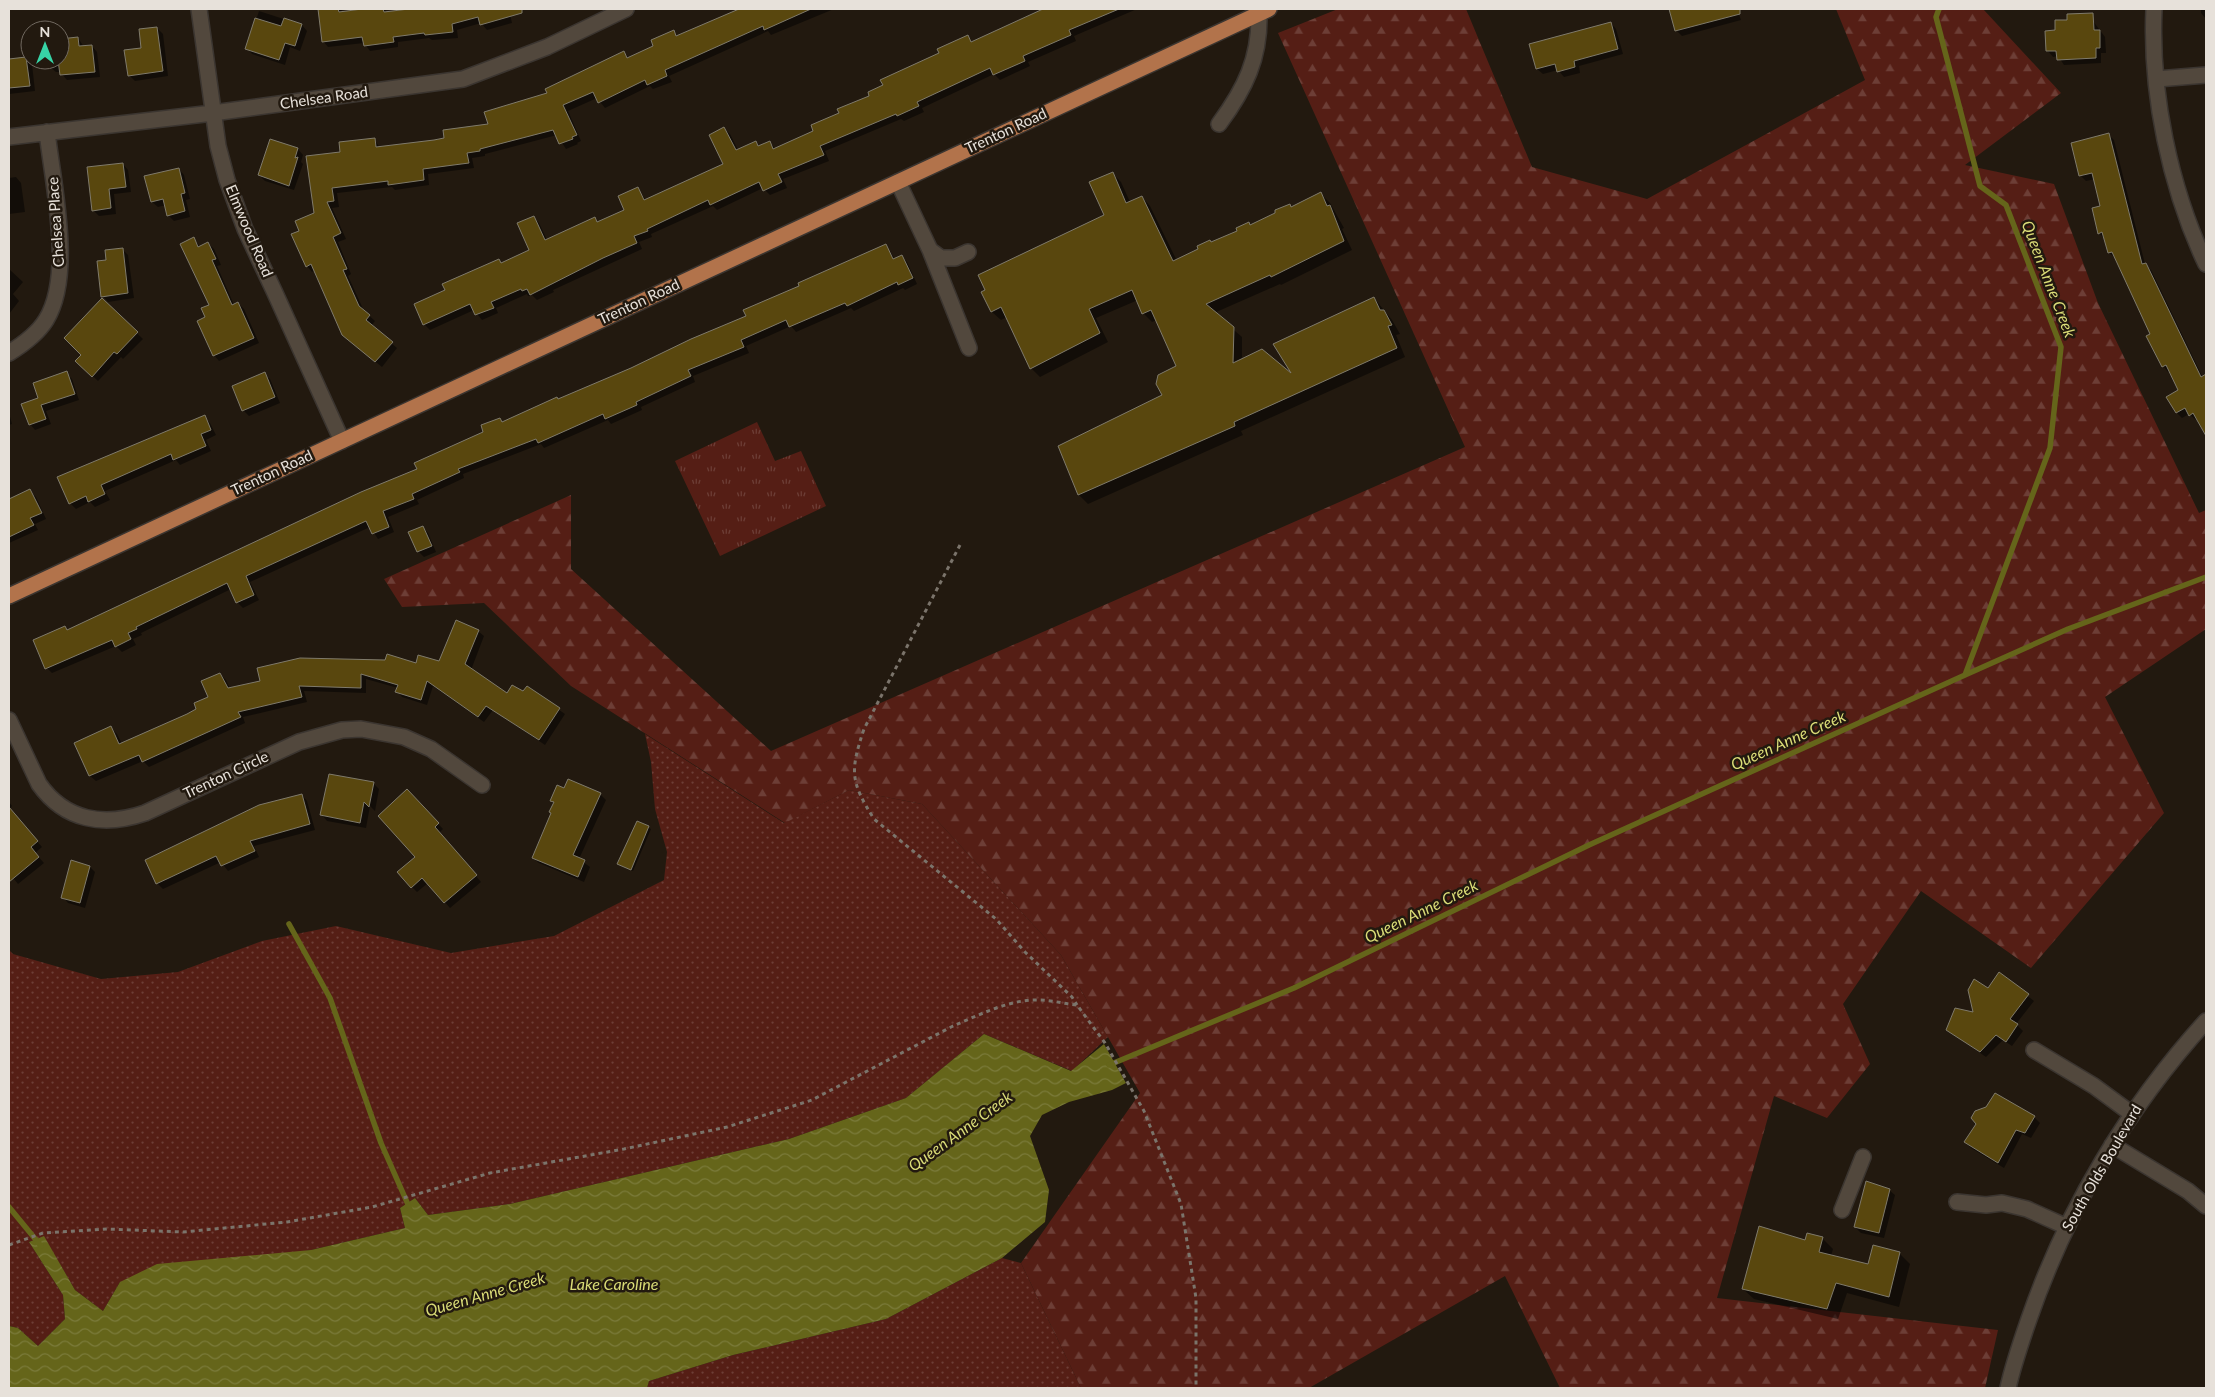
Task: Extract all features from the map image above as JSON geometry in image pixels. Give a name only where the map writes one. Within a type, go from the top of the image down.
[{"type":"main road","name":"Trenton Road","points":[[9,596],[1264,11]]},
{"type":"street","name":"Elmwood Road","points":[[199,9],[218,146],[227,180],[245,229],[342,441]]},
{"type":"street","name":"Chelsea Road","points":[[9,136],[213,113],[463,78],[547,47],[626,9]]},
{"type":"street","points":[[2154,9],[2157,79],[2168,155],[2181,200],[2206,264]]},
{"type":"street","points":[[1220,124],[1235,103],[1257,52],[1264,11]]},
{"type":"street","points":[[2157,79],[2206,75]]},
{"type":"street","name":"Chelsea Place","points":[[9,352],[27,340],[45,322],[52,307],[60,276],[60,242],[47,132]]},
{"type":"street","points":[[898,182],[930,250],[969,348]]},
{"type":"street","points":[[930,250],[941,258],[955,258],[968,252]]},
{"type":"street","name":"Trenton Circle","points":[[9,720],[45,793],[61,806],[83,817],[100,821],[125,820],[145,813],[299,742],[342,730],[361,729],[404,737],[431,749],[482,785]]},
{"type":"street","name":"South Olds Boulevard","points":[[2008,1388],[2020,1345],[2044,1277],[2079,1202],[2132,1114],[2185,1044],[2206,1021]]},
{"type":"street","points":[[2034,1050],[2094,1086],[2132,1114]]},
{"type":"street","points":[[2112,1145],[2188,1191],[2206,1206]]},
{"type":"street","points":[[1842,1210],[1863,1156]]},
{"type":"street","points":[[1957,1202],[1986,1205],[2002,1203],[2027,1209],[2067,1227]]},
{"type":"path","points":[[960,544],[864,729],[855,756],[853,776],[860,797],[874,819],[996,919],[1025,952],[1072,997],[1105,1043],[1128,1083],[1156,1136],[1181,1204],[1196,1298],[1196,1388]]},
{"type":"path","points":[[9,1245],[43,1233],[107,1229],[183,1232],[287,1222],[393,1201],[490,1173],[624,1149],[727,1127],[812,1100],[953,1026],[1002,1007],[1024,1001],[1038,1000],[1077,1005]]},
{"type":"green space","points":[[1338,9],[1466,9],[1532,167],[1647,199],[1865,80],[1836,9],[1983,9],[2061,93],[1965,165],[2054,184],[2098,303],[2199,513],[2206,510],[2206,629],[2105,697],[2164,813],[2031,968],[1921,891],[1843,1004],[1870,1064],[1827,1118],[1774,1096],[1717,1298],[1998,1330],[1985,1388],[1560,1388],[1505,1276],[1309,1388],[1081,1388],[1021,1263],[1140,1093],[1061,955],[922,804],[849,790],[785,823],[571,686],[484,603],[402,607],[384,579],[571,495],[571,569],[771,751],[1465,447],[1278,33]]},
{"type":"green space","points":[[757,422],[775,461],[801,451],[826,506],[720,556],[675,461]]},
{"type":"green space","points":[[645,734],[784,823],[849,790],[922,804],[1061,955],[1108,1037],[1072,1071],[984,1034],[906,1098],[789,1139],[510,1204],[428,1215],[415,1198],[400,1208],[405,1228],[311,1250],[120,1282],[103,1311],[75,1290],[44,1237],[29,1242],[63,1295],[65,1319],[38,1346],[18,1328],[9,1326],[9,950],[13,954],[101,979],[178,972],[262,941],[336,926],[451,953],[554,936],[664,880],[667,852],[655,809],[651,762]]},
{"type":"green space","points":[[1002,1258],[1021,1263],[1081,1388],[647,1388],[649,1381],[733,1355],[886,1319]]},
{"type":"water","name":"Lake Caroline","points":[[984,1034],[1071,1071],[1104,1044],[1126,1083],[1112,1090],[1069,1102],[1042,1115],[1030,1136],[1049,1190],[1045,1222],[1002,1258],[886,1319],[733,1355],[649,1381],[647,1388],[9,1388],[9,1326],[18,1328],[38,1346],[65,1319],[63,1295],[29,1242],[44,1236],[75,1290],[103,1311],[120,1282],[157,1264],[311,1250],[405,1228],[400,1208],[415,1198],[428,1215],[510,1204],[789,1139],[906,1098]]},
{"type":"building","points":[[318,9],[338,9],[339,12],[383,9],[384,12],[409,9],[522,9],[522,13],[480,25],[478,17],[452,24],[453,32],[393,37],[394,42],[364,46],[362,37],[322,42]]},
{"type":"building","points":[[739,9],[811,9],[764,30],[763,26],[665,70],[667,76],[647,85],[645,80],[598,103],[593,92],[563,105],[577,135],[572,137],[573,139],[559,144],[553,130],[467,153],[469,163],[423,169],[424,180],[388,185],[388,181],[332,188],[334,201],[327,202],[341,233],[333,237],[347,269],[343,270],[359,306],[370,315],[366,320],[393,342],[375,362],[342,335],[311,264],[306,267],[291,234],[299,231],[295,221],[314,213],[306,156],[340,152],[339,142],[375,138],[376,147],[434,140],[444,138],[443,130],[488,124],[484,112],[547,93],[545,89],[624,51],[627,58],[653,46],[651,40],[674,30],[676,36]]},
{"type":"building","points":[[1043,9],[1119,9],[1069,30],[1071,35],[1023,56],[1025,61],[993,75],[990,68],[917,102],[919,106],[820,146],[824,155],[778,174],[782,182],[763,191],[759,182],[710,205],[708,200],[647,229],[648,231],[634,236],[637,243],[530,295],[527,289],[522,291],[521,289],[491,302],[494,308],[475,315],[470,304],[423,325],[414,304],[445,290],[442,284],[499,259],[501,263],[529,250],[517,223],[534,216],[545,240],[595,217],[597,222],[624,210],[618,196],[638,187],[644,200],[723,164],[709,135],[724,127],[736,150],[756,141],[758,146],[770,141],[773,149],[813,131],[811,125],[839,113],[837,109],[869,96],[868,92],[883,85],[880,80],[939,53],[937,49],[968,35],[971,42]]},
{"type":"building","points":[[1669,9],[1740,9],[1740,14],[1675,31]]},
{"type":"building","points":[[2093,13],[2094,30],[2100,30],[2100,48],[2096,48],[2096,58],[2057,60],[2056,51],[2046,51],[2045,31],[2055,30],[2055,20],[2067,20],[2067,14]]},
{"type":"building","points":[[255,18],[281,26],[284,18],[302,24],[295,46],[285,43],[279,60],[245,49]]},
{"type":"building","points":[[1611,22],[1618,49],[1574,61],[1575,67],[1557,72],[1555,64],[1536,69],[1529,44]]},
{"type":"building","points":[[157,27],[163,71],[128,76],[124,50],[141,48],[139,29]]},
{"type":"building","points":[[78,37],[79,46],[92,45],[95,72],[60,75],[59,70],[70,70],[70,38]]},
{"type":"building","points":[[20,58],[20,70],[28,70],[30,86],[9,88],[9,59]]},
{"type":"building","points":[[2109,133],[2142,264],[2146,263],[2201,377],[2206,374],[2206,436],[2193,413],[2189,416],[2185,408],[2176,413],[2166,397],[2178,390],[2166,365],[2162,367],[2146,336],[2150,334],[2112,252],[2108,253],[2102,232],[2098,234],[2092,208],[2100,206],[2092,173],[2079,176],[2071,143]]},
{"type":"building","points":[[270,139],[298,148],[295,158],[298,157],[289,186],[258,175]]},
{"type":"building","points":[[123,163],[126,187],[109,189],[111,208],[92,211],[87,167]]},
{"type":"building","points":[[179,168],[185,193],[181,194],[185,211],[167,216],[163,199],[151,202],[144,176]]},
{"type":"building","points":[[1113,172],[1126,203],[1142,196],[1173,261],[1198,249],[1197,246],[1237,231],[1236,228],[1249,222],[1250,225],[1275,213],[1275,210],[1290,204],[1291,207],[1321,192],[1327,206],[1330,205],[1344,241],[1271,277],[1270,275],[1206,304],[1234,327],[1233,363],[1262,349],[1291,373],[1273,344],[1374,297],[1380,310],[1384,310],[1392,325],[1388,326],[1397,348],[1234,422],[1235,426],[1078,495],[1058,446],[1162,395],[1156,384],[1158,375],[1176,366],[1151,310],[1142,314],[1132,290],[1089,309],[1100,333],[1030,369],[1001,307],[991,312],[981,292],[985,290],[978,275],[1104,215],[1089,182]]},
{"type":"building","points":[[194,237],[198,247],[208,242],[216,259],[212,260],[232,305],[238,302],[254,338],[213,356],[197,321],[205,317],[201,308],[209,305],[180,244]]},
{"type":"building","points":[[886,244],[893,259],[902,255],[913,278],[898,285],[897,282],[847,306],[845,303],[789,327],[786,320],[741,340],[744,347],[688,370],[691,376],[636,402],[637,405],[605,419],[603,414],[538,443],[536,439],[458,469],[460,472],[412,494],[414,499],[383,511],[389,527],[372,534],[366,521],[246,576],[254,595],[236,603],[227,583],[136,627],[137,629],[128,633],[131,639],[115,647],[112,640],[45,669],[33,640],[65,626],[67,630],[361,492],[417,469],[414,463],[483,432],[481,425],[500,418],[502,422],[557,397],[558,399],[631,368],[691,339],[746,316],[743,310],[799,286],[798,283]]},
{"type":"building","points":[[123,248],[128,293],[101,297],[97,261],[106,260],[105,250]]},
{"type":"building","points":[[102,298],[138,332],[117,354],[114,352],[92,377],[75,361],[81,355],[64,338]]},
{"type":"building","points":[[67,371],[75,394],[41,405],[46,419],[29,425],[21,404],[38,398],[33,383]]},
{"type":"building","points":[[265,372],[275,397],[242,411],[232,386]]},
{"type":"building","points":[[205,415],[211,430],[201,434],[206,446],[173,460],[171,454],[101,485],[105,494],[88,502],[86,496],[69,504],[57,477]]},
{"type":"building","points":[[30,489],[42,513],[30,518],[34,525],[9,537],[9,499]]},
{"type":"building","points":[[423,526],[432,546],[417,552],[408,532]]},
{"type":"building","points":[[456,620],[479,630],[465,664],[507,693],[512,685],[523,691],[527,686],[560,708],[539,740],[486,706],[478,717],[427,681],[421,700],[395,692],[398,685],[361,674],[361,688],[299,686],[302,697],[238,712],[241,717],[142,762],[139,755],[89,776],[74,743],[111,726],[119,744],[187,714],[196,709],[194,703],[208,697],[201,681],[220,673],[228,688],[260,681],[257,668],[300,658],[385,660],[387,654],[416,663],[418,655],[439,661]]},
{"type":"building","points":[[329,774],[374,782],[369,807],[364,802],[360,823],[320,815]]},
{"type":"building","points":[[568,779],[601,793],[573,855],[585,860],[578,877],[532,858],[551,813],[549,812],[554,802],[550,801],[557,785],[564,788]]},
{"type":"building","points":[[407,789],[439,823],[435,827],[477,875],[444,903],[422,878],[411,888],[397,872],[415,857],[378,816]]},
{"type":"building","points":[[302,794],[310,824],[250,841],[255,851],[221,866],[216,856],[156,884],[145,860],[259,805]]},
{"type":"building","points":[[9,807],[38,841],[31,847],[39,857],[9,882]]},
{"type":"building","points":[[637,821],[649,826],[631,870],[617,864]]},
{"type":"building","points":[[71,860],[90,866],[80,903],[61,898]]},
{"type":"building","points":[[1999,972],[2029,994],[2010,1019],[2018,1024],[2006,1042],[1996,1035],[1980,1052],[1946,1030],[1955,1008],[1973,1012],[1968,990],[1974,979],[1988,988]]},
{"type":"building","points":[[1995,1093],[2035,1116],[2025,1133],[2016,1130],[1998,1163],[1964,1142],[1976,1124],[1971,1118],[1975,1111],[1986,1107]]},
{"type":"building","points":[[1866,1181],[1890,1189],[1879,1233],[1854,1227]]},
{"type":"building","points":[[1759,1226],[1805,1240],[1807,1233],[1823,1237],[1819,1252],[1868,1264],[1873,1245],[1900,1252],[1889,1297],[1836,1283],[1827,1309],[1742,1289]]},
{"type":"waterway","name":"Queen Anne Creek","points":[[1109,1065],[1294,988],[1589,845],[1965,675],[2050,448],[2061,347],[2006,205],[1980,186],[1936,17],[1939,9]]},
{"type":"waterway","points":[[1965,675],[2068,629],[2206,577]]},
{"type":"waterway","points":[[289,924],[330,998],[381,1143],[410,1209]]},
{"type":"waterway","points":[[9,1207],[41,1246]]}]
